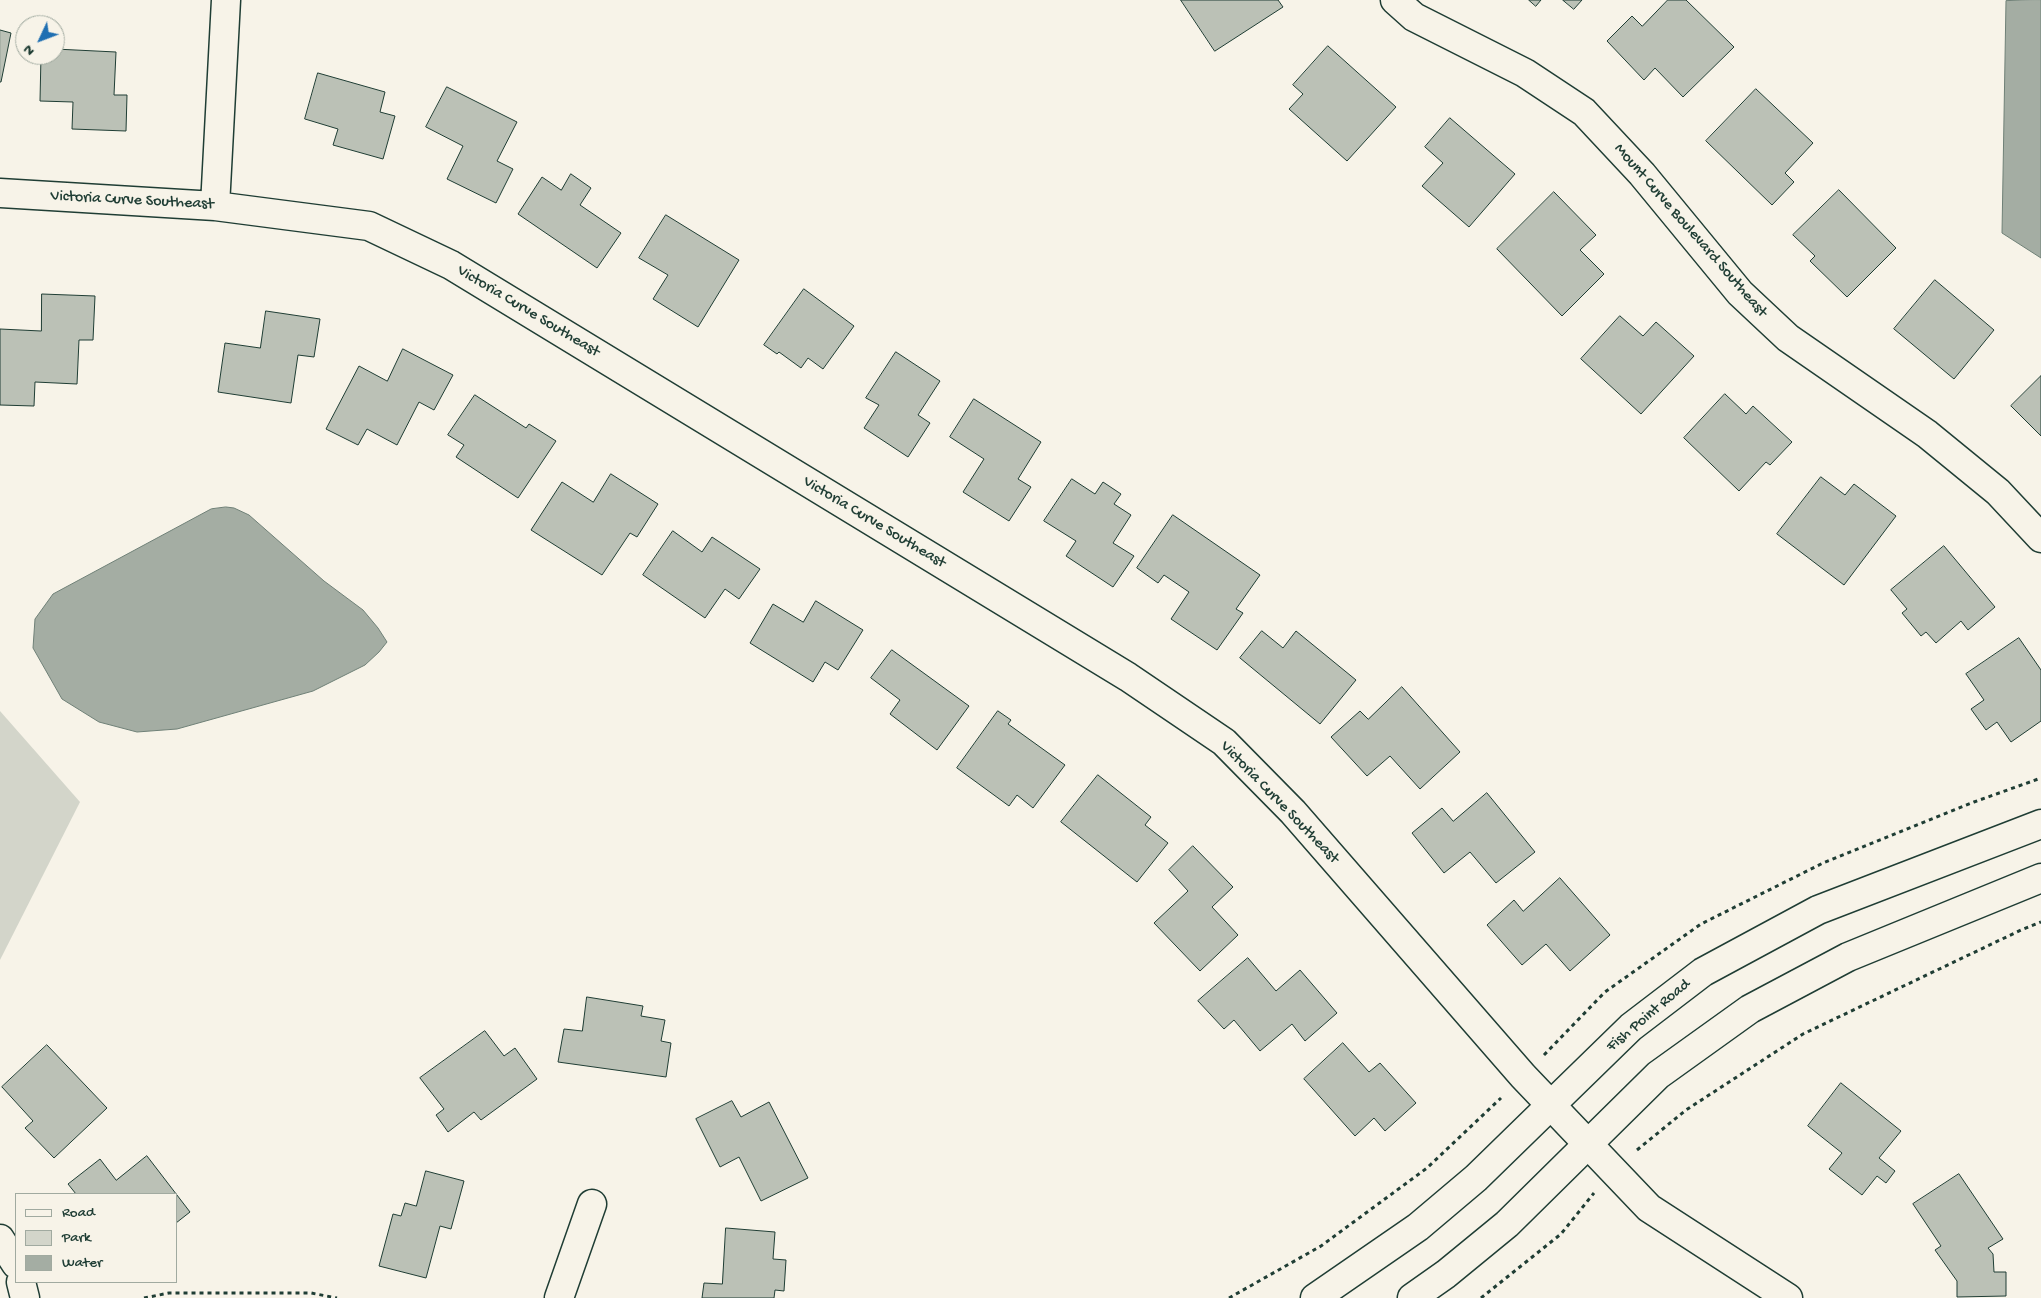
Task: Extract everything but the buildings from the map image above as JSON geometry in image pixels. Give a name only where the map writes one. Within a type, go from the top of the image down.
[{"type":"street","points":[[215,206],[226,0]]},
{"type":"street","name":"Mount Curve Boulevard Southeast","points":[[1395,0],[1414,17],[1525,73],[1584,112],[1642,174],[1740,293],[1788,338],[1926,434],[1998,492],[2041,538]]},
{"type":"street","name":"Victoria Curve Southeast","points":[[0,194],[215,206],[368,226],[450,265],[1128,677],[1224,742],[1292,812],[1550,1106],[1649,1208],[1788,1298]]},
{"type":"street","name":"Fish Point Road","points":[[1315,1298],[1418,1227],[1476,1178],[1630,1027],[1703,972],[1818,910],[2041,824]]},
{"type":"street","points":[[1412,1298],[1446,1274],[1507,1224],[1658,1075],[1750,1009],[1848,957],[2041,878]]},
{"type":"street","points":[[560,1298],[592,1204]]},
{"type":"street","points":[[0,1239],[15,1262]]},
{"type":"street","points":[[21,1283],[26,1298]]},
{"type":"path","points":[[1481,1298],[1561,1234],[1613,1170],[1686,1110],[1803,1034],[2041,922]]},
{"type":"path","points":[[144,1298],[169,1293],[311,1293],[337,1298]]},
{"type":"green space","points":[[0,711],[80,802],[0,960]]},
{"type":"water","points":[[2041,0],[2041,258],[2002,233],[2006,1]]},
{"type":"water","points":[[234,508],[249,515],[324,581],[363,610],[387,642],[379,652],[365,665],[313,691],[177,729],[137,732],[99,722],[62,699],[33,648],[35,619],[53,594],[211,509]]}]
